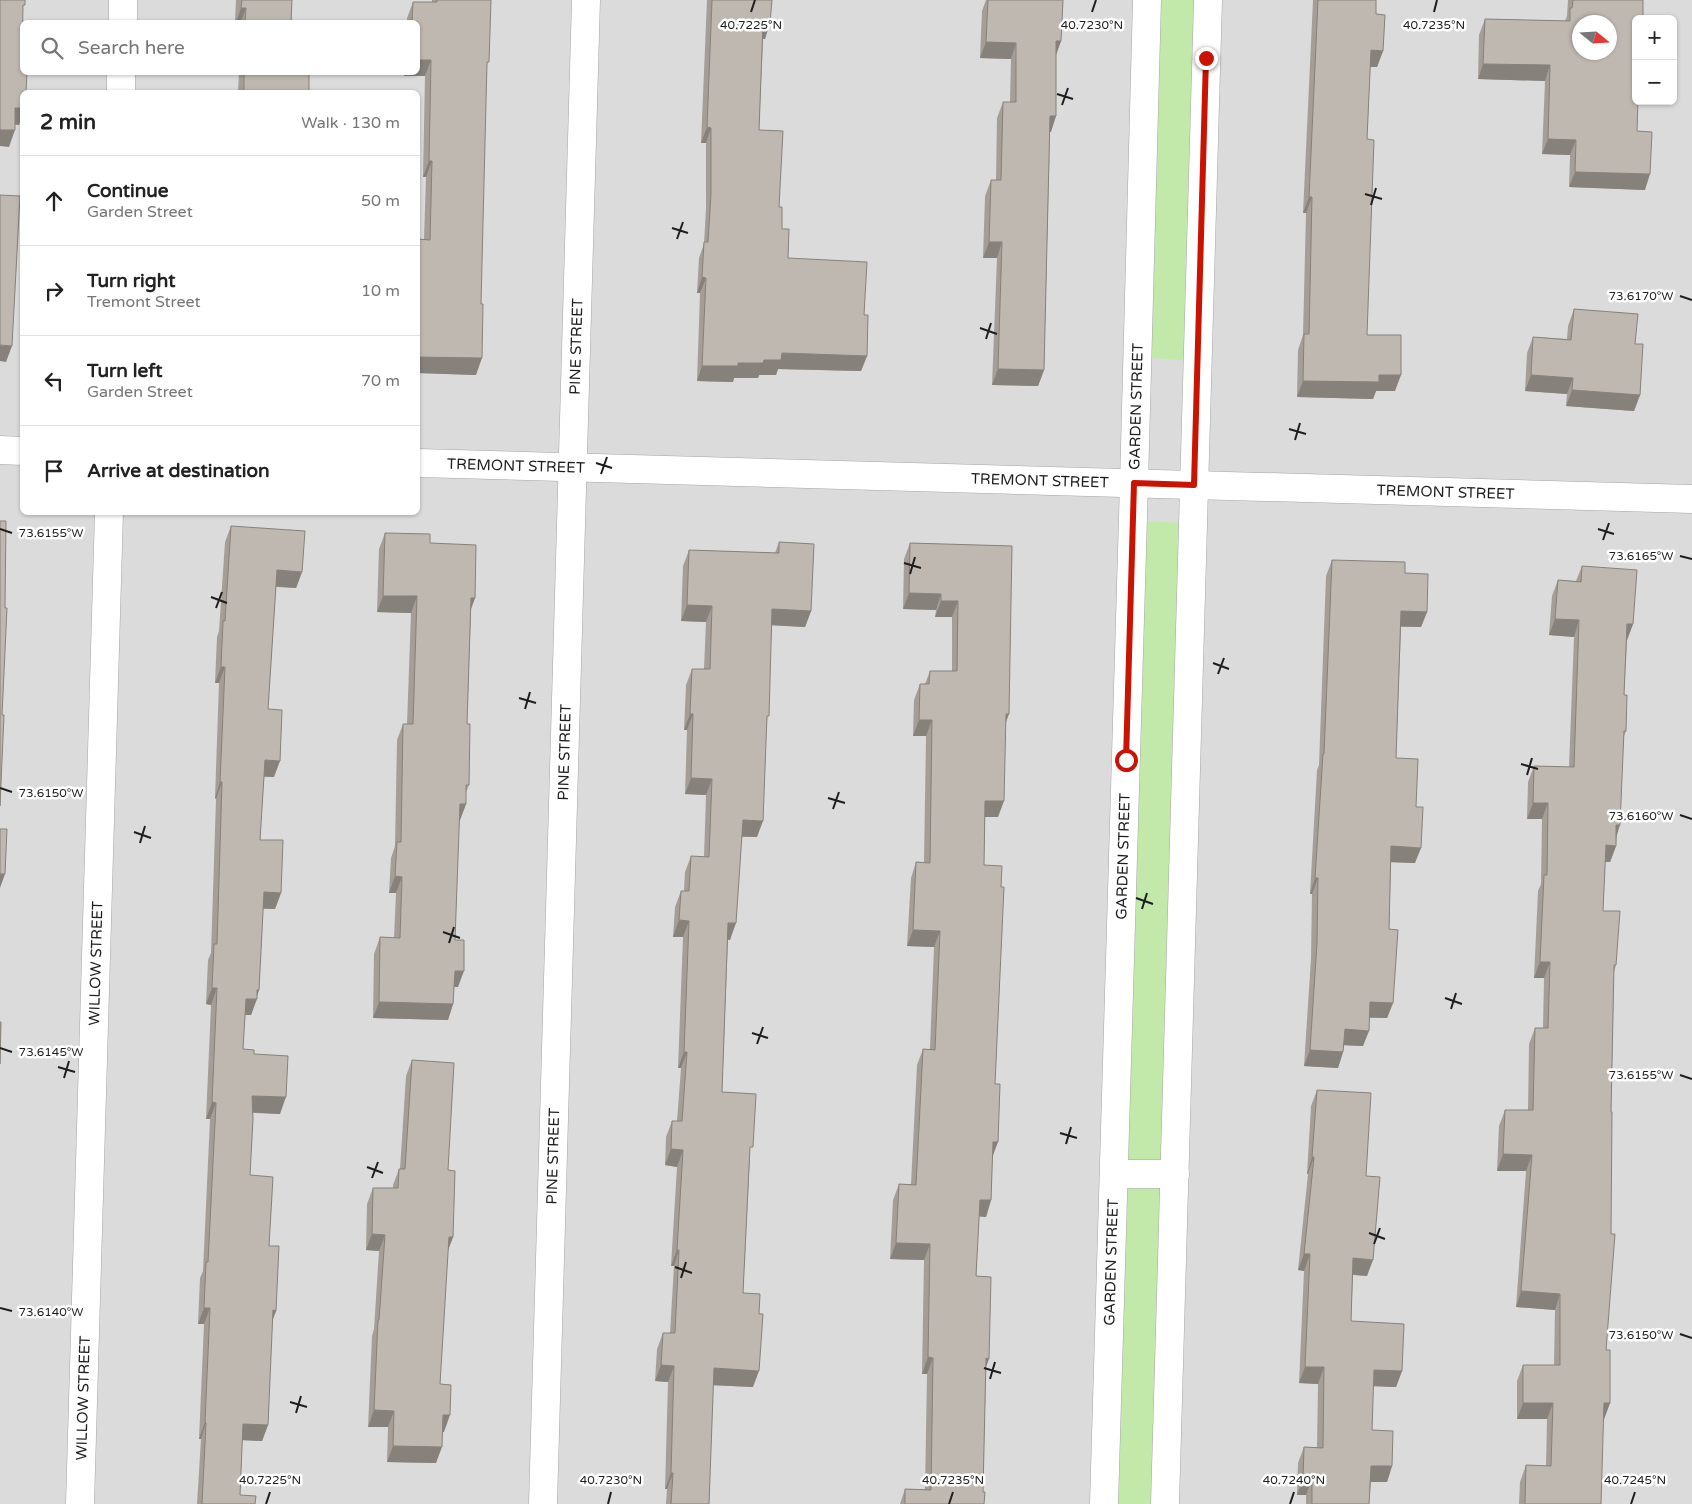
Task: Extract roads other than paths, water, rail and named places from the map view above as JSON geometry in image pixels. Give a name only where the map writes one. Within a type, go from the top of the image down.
[{"type":"street","points":[[123,0],[123,20]]},
{"type":"street","name":"PINE STREET","points":[[543,1504],[586,0]]},
{"type":"street","name":"GARDEN STREET","points":[[1104,1504],[1147,0]]},
{"type":"street","points":[[1166,1504],[1208,0]]},
{"type":"street","points":[[121,75],[121,90]]},
{"type":"street","points":[[0,450],[20,451]]},
{"type":"street","name":"TREMONT STREET","points":[[420,462],[1692,499]]},
{"type":"street","name":"WILLOW STREET","points":[[80,1504],[109,515]]},
{"type":"street","points":[[1114,1174],[1175,1174]]}]
